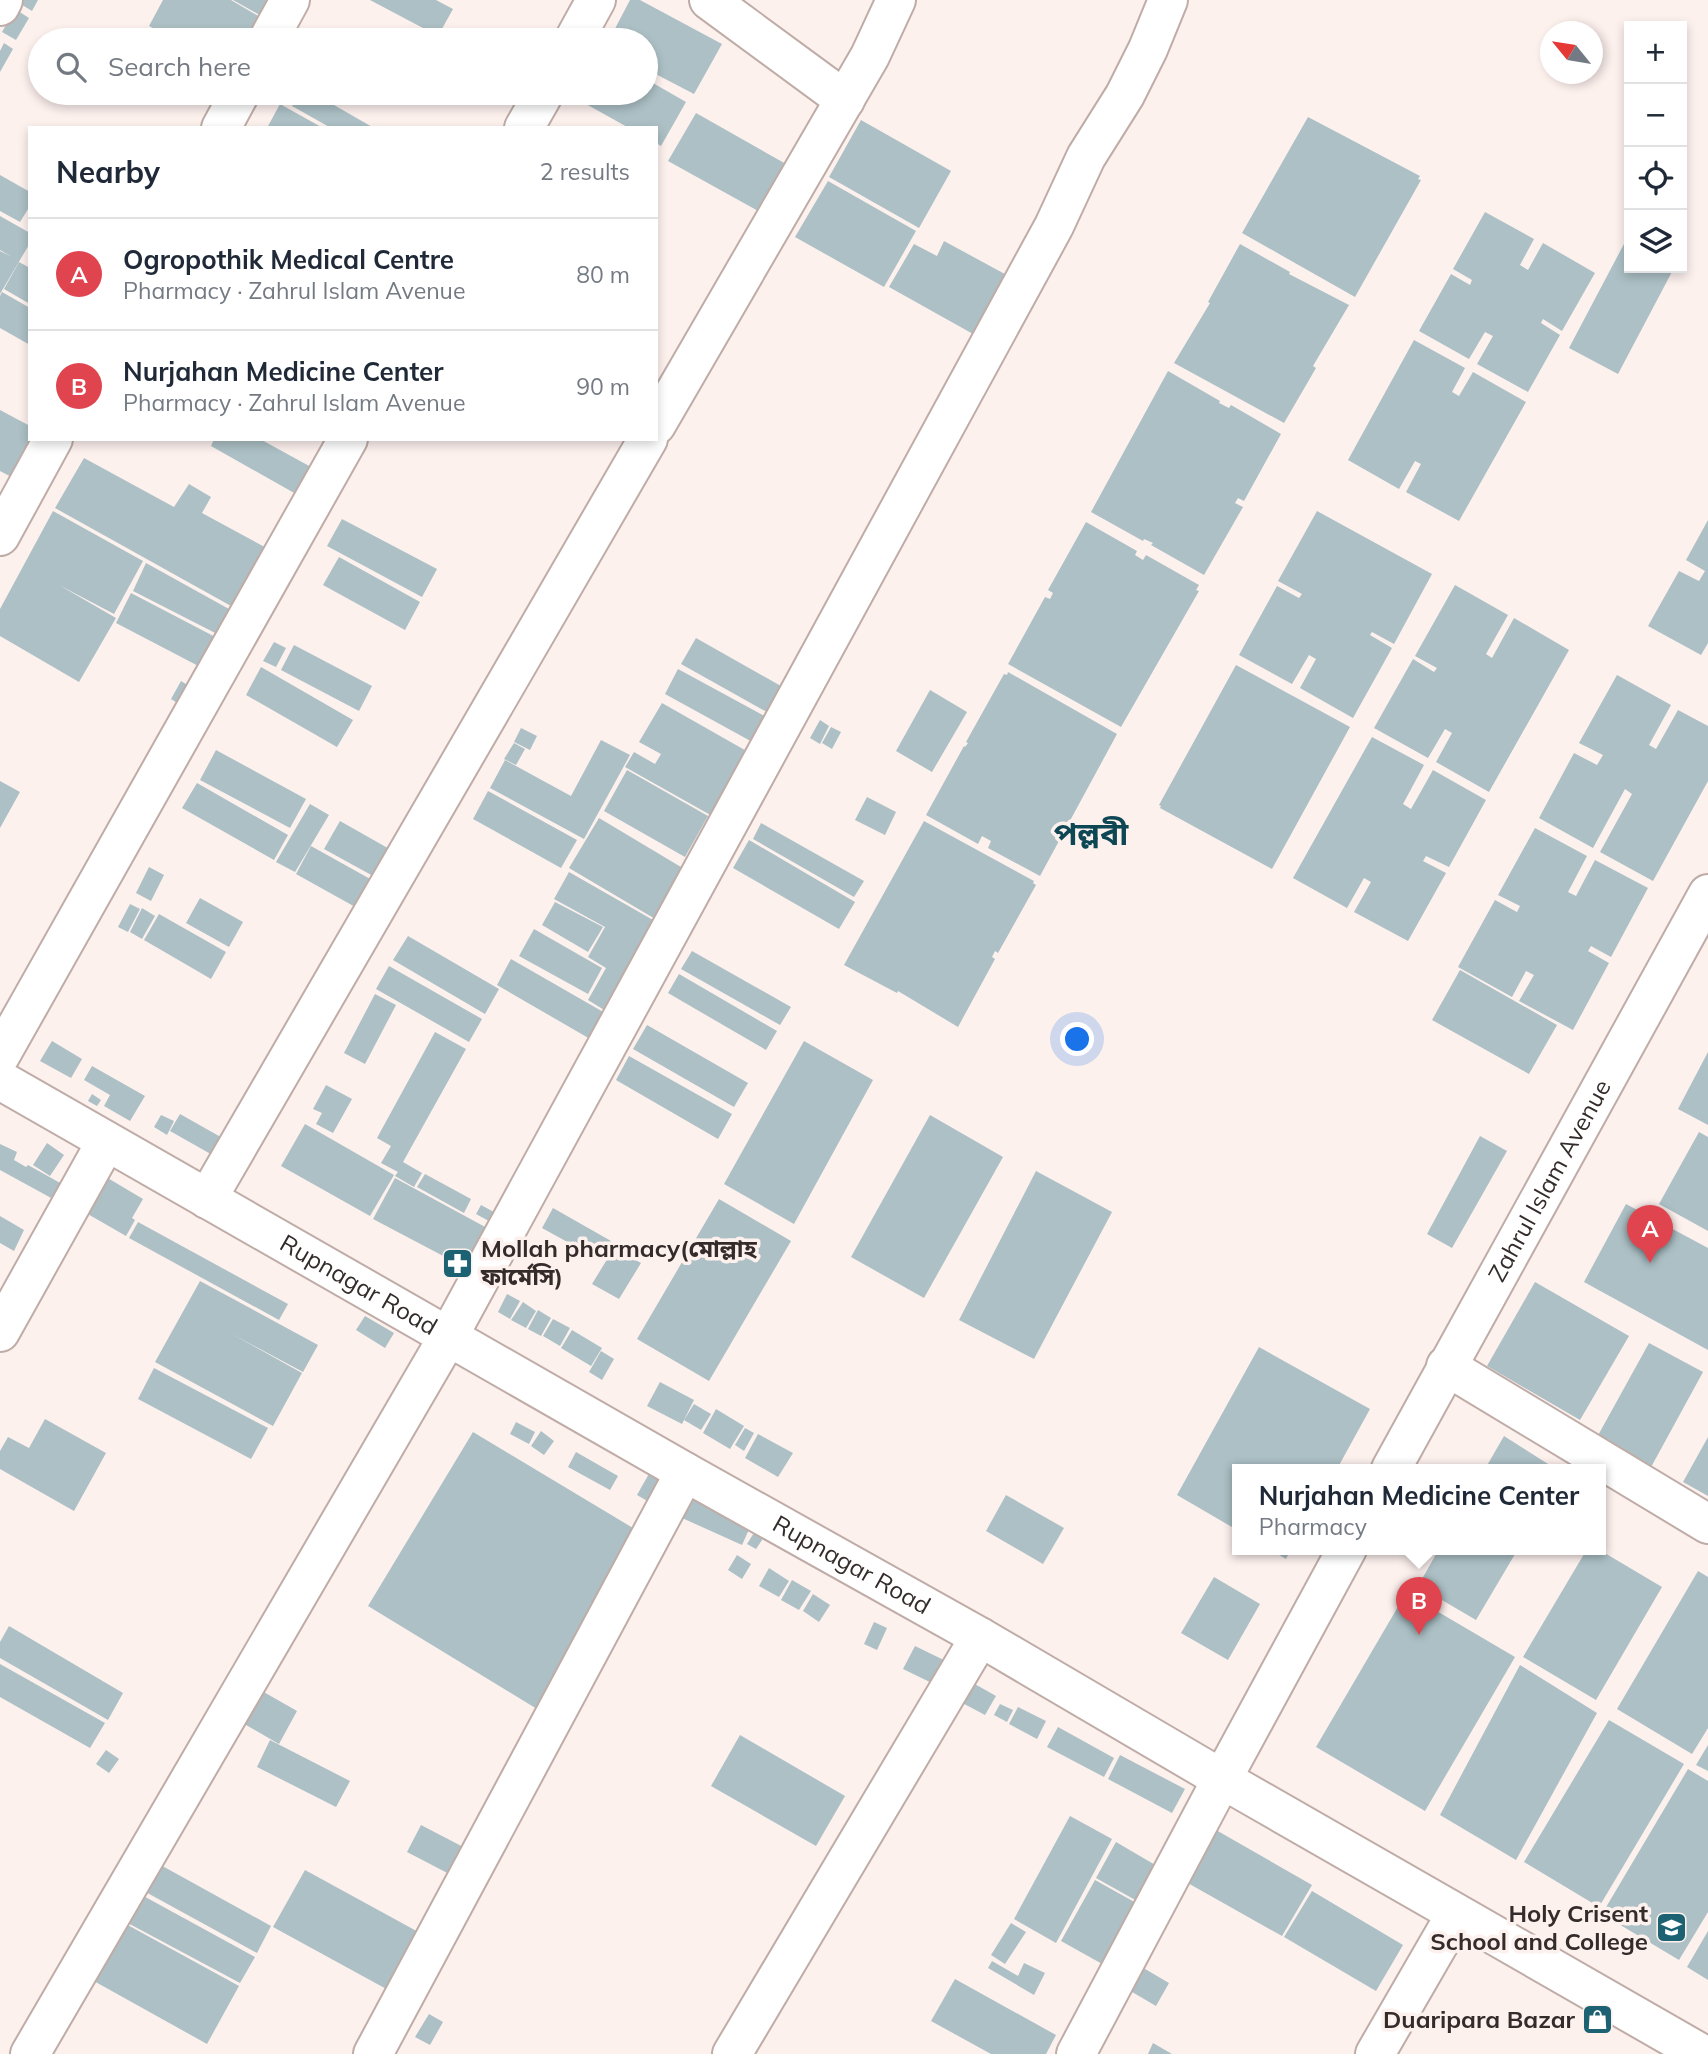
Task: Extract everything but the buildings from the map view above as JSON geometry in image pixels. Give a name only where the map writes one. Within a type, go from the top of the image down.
[{"type":"street","points":[[0,6],[3,0]]},
{"type":"street","points":[[275,28],[290,0]]},
{"type":"street","points":[[581,28],[596,0]]},
{"type":"street","points":[[709,0],[845,100]]},
{"type":"street","points":[[658,422],[870,56],[896,0]]},
{"type":"street","points":[[30,2054],[448,1337],[1054,226],[1086,157],[1125,95],[1168,0]]},
{"type":"street","points":[[222,126],[233,105]]},
{"type":"street","points":[[525,126],[537,105]]},
{"type":"street","points":[[0,536],[51,441]]},
{"type":"street","points":[[0,1056],[347,441]]},
{"type":"street","points":[[207,1199],[647,441]]},
{"type":"street","name":"Zahrul Islam Avenue","points":[[1394,1464],[1708,894]]},
{"type":"street","name":"Rupnagar Road","points":[[0,1080],[685,1472],[980,1637],[1222,1780],[1702,2054]]},
{"type":"street","points":[[0,1332],[106,1142]]},
{"type":"street","points":[[1446,1366],[1708,1524]]},
{"type":"street","points":[[373,2054],[685,1472]]},
{"type":"street","points":[[1076,2054],[1344,1555]]},
{"type":"street","points":[[732,2054],[980,1637]]},
{"type":"street","points":[[1375,2054],[1456,1914]]},
{"type":"place","name":"Mollah pharmacy(মোল্লাহ ফার্মেসি)","points":[[458,1263]]},
{"type":"place","name":"Ogropothik Medical Centre","points":[[1650,1263]]},
{"type":"place","name":"Nurjahan Medicine Center","points":[[1419,1635]]},
{"type":"place","name":"Holy Crisent School and College","points":[[1671,1928]]},
{"type":"place","name":"Duaripara Bazar","points":[[1598,2020]]},
{"type":"district","name":"পল্লবী","points":[[1091,834]]}]
